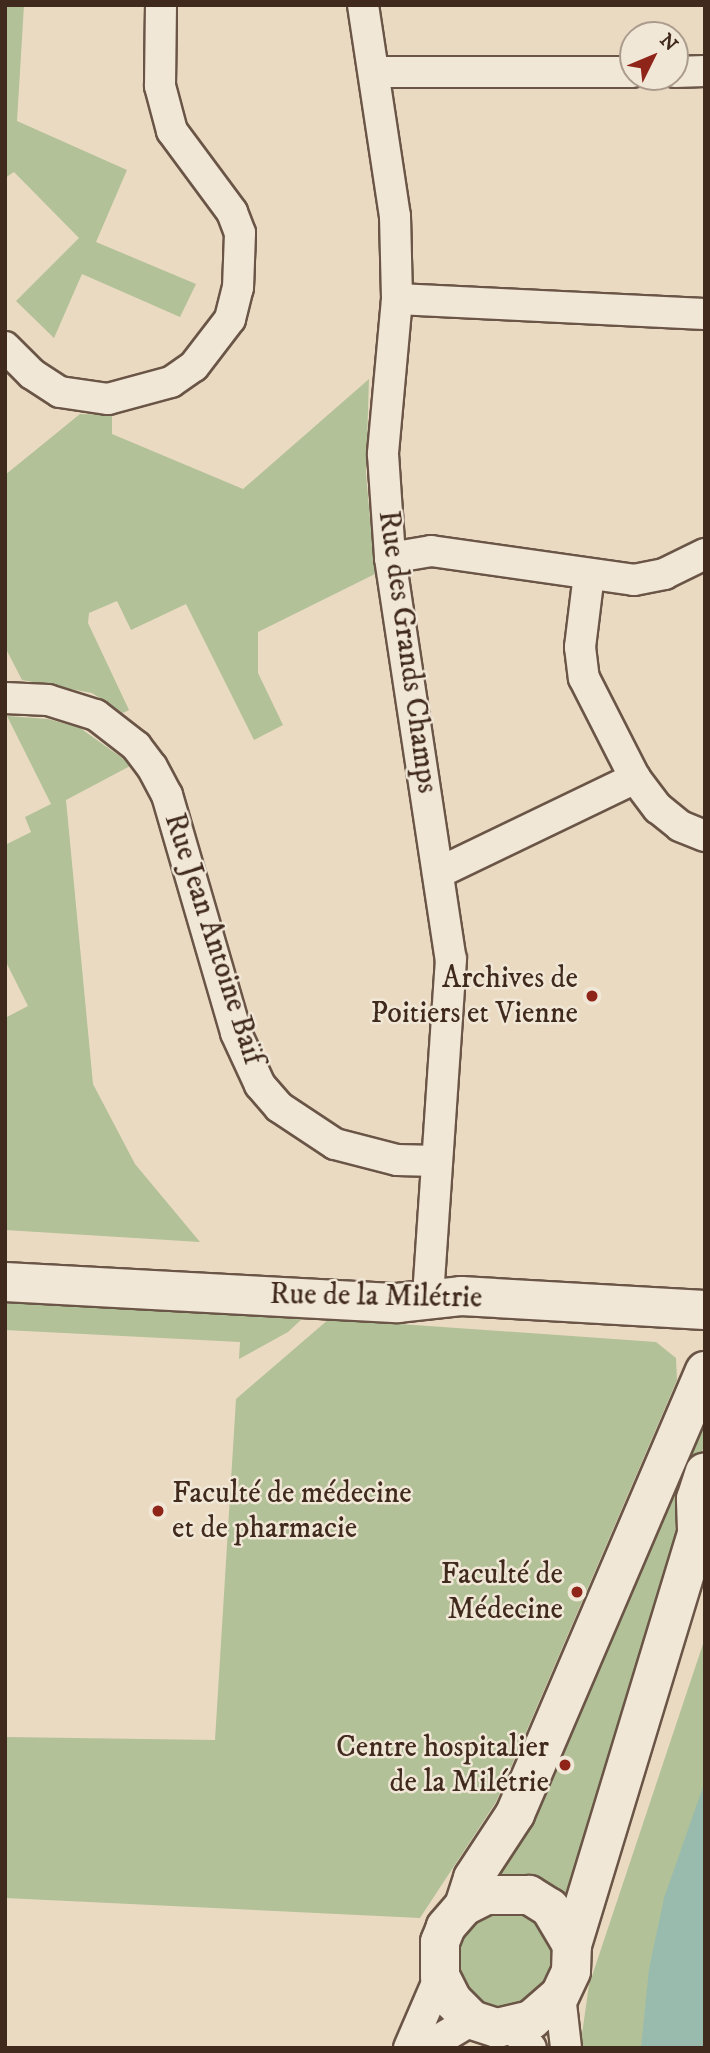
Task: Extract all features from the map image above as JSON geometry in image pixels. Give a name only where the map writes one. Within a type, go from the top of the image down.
[{"type":"street","points":[[5,347],[32,374],[60,391],[108,399],[171,383],[194,366],[230,319],[240,275],[240,233],[232,212],[184,152],[172,131],[160,86],[161,5]]},
{"type":"street","name":"Rue des Grands Champs","points":[[363,5],[395,216],[397,299],[383,454],[390,558],[451,959],[428,1300]]},
{"type":"street","points":[[374,72],[619,72]]},
{"type":"street","points":[[397,299],[705,314]]},
{"type":"street","points":[[390,558],[431,551],[589,574],[649,579],[705,554]]},
{"type":"street","points":[[589,574],[580,647],[584,678],[635,778],[658,808],[680,826],[705,836]]},
{"type":"street","name":"Rue Jean Antoine Baïf","points":[[5,698],[48,700],[96,715],[136,746],[152,766],[167,795],[236,1032],[260,1085],[279,1107],[305,1128],[345,1147],[397,1160],[437,1161]]},
{"type":"street","points":[[438,873],[635,778]]},
{"type":"street","name":"Rue de la Milétrie","points":[[5,1282],[397,1303],[461,1296],[705,1310]]},
{"type":"street","points":[[464,1906],[474,1878],[515,1814],[705,1371]]},
{"type":"street","points":[[440,1976],[452,2000],[472,2020],[521,2037],[560,1995],[571,1971],[572,1945],[701,1519],[696,1499],[705,1472]]},
{"type":"street","points":[[409,2048],[440,1976],[440,1942],[452,1918],[464,1906],[486,1895],[529,1895],[550,1908],[572,1945]]},
{"type":"street","points":[[560,1995],[566,2048]]},
{"type":"street","points":[[425,2048],[472,2020]]},
{"type":"shaded area","points":[[5,5],[24,5],[17,121],[127,170],[96,242],[196,284],[180,317],[82,274],[54,338],[16,301],[79,238],[14,172],[5,178]]},
{"type":"shaded area","points":[[369,379],[366,474],[375,574],[258,632],[258,673],[283,725],[254,740],[186,604],[131,630],[117,601],[89,613],[88,623],[129,710],[123,713],[92,693],[22,680],[5,647],[5,475],[80,414],[112,415],[112,434],[243,489]]},
{"type":"shaded area","points":[[7,716],[48,719],[80,728],[132,765],[66,800],[93,1084],[135,1164],[200,1242],[5,1230],[5,1018],[28,1006],[5,960],[5,845],[31,832],[25,817],[51,804]]},
{"type":"shaded area","points":[[5,1303],[303,1318],[288,1332],[239,1359],[240,1342],[5,1330]]},
{"type":"shaded area","points":[[329,1319],[656,1342],[676,1358],[677,1380],[496,1802],[420,1918],[5,1898],[5,1737],[215,1740],[236,1399]]},
{"type":"shaded area","points":[[705,1405],[705,1442],[605,1766],[573,1907],[536,1879],[494,1873]]},
{"type":"shaded area","points":[[705,1638],[705,2048],[580,2048],[589,1985]]},
{"type":"shaded area","points":[[705,1781],[705,2048],[641,2048],[649,1969],[664,1898]]},
{"type":"shaded area","points":[[504,1911],[522,1915],[538,1925],[548,1941],[552,1959],[548,1977],[538,1993],[522,2003],[504,2007],[486,2003],[470,1993],[460,1977],[456,1959],[460,1941],[470,1925],[486,1915]]},
{"type":"place","name":"Archives de Poitiers et Vienne","points":[[592,996]]},
{"type":"place","name":"Faculté de médecine et de pharmacie","points":[[158,1511]]},
{"type":"place","name":"Faculté de Médecine","points":[[577,1592]]},
{"type":"place","name":"Centre hospitalier de la Milétrie","points":[[565,1765]]}]
